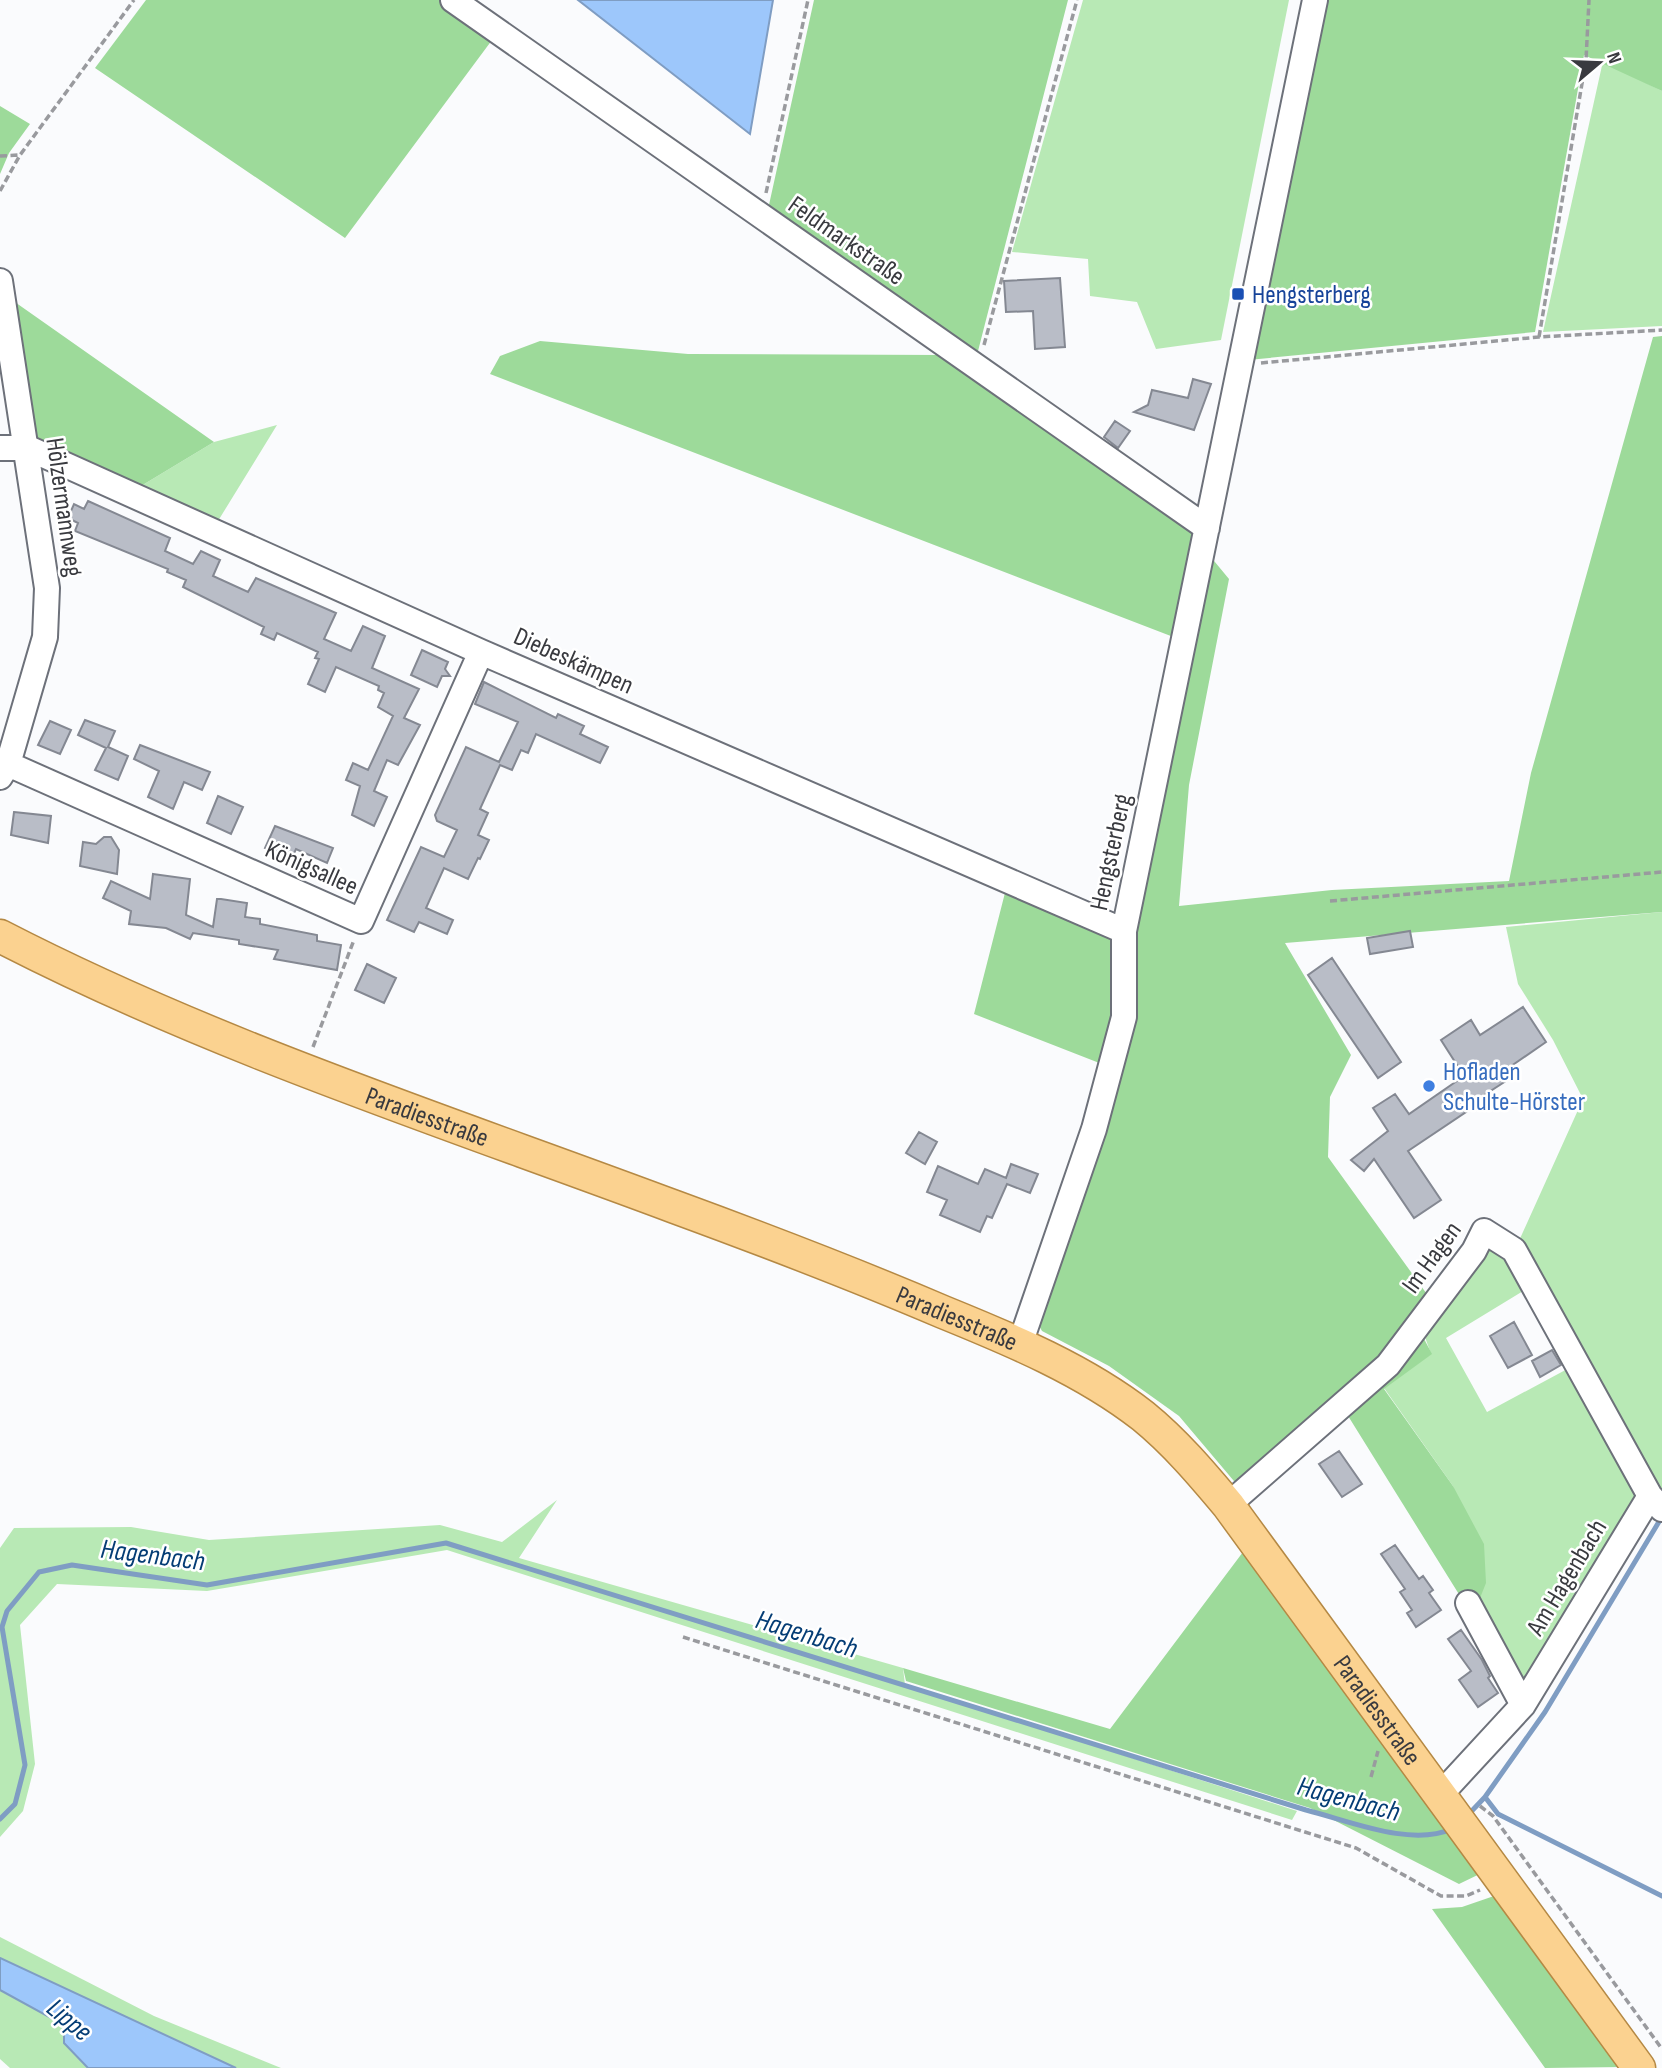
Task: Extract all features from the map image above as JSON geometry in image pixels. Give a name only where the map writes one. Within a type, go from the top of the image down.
[{"type":"main road","name":"Paradiesstraße","points":[[0,936],[90,983],[305,1069],[838,1267],[1020,1344],[1099,1386],[1144,1417],[1183,1453],[1228,1505],[1639,2068]]},
{"type":"street","name":"Feldmarkstraße","points":[[453,0],[1207,528]]},
{"type":"street","name":"Hengsterberg","points":[[1020,1344],[1094,1129],[1124,1017],[1124,931],[1315,0]]},
{"type":"street","name":"Hölzermannweg","points":[[0,281],[28,448],[47,588],[45,637],[4,771]]},
{"type":"street","name":"Diebeskämpen","points":[[0,448],[28,448],[481,652],[1124,931]]},
{"type":"street","name":"Königsallee","points":[[4,771],[361,921],[481,652]]},
{"type":"street","name":"Im Hagen","points":[[1228,1505],[1388,1365],[1474,1251],[1484,1231],[1514,1250],[1656,1503]]},
{"type":"street","name":"Am Hagenbach","points":[[1452,1814],[1656,1503]]},
{"type":"street","name":"Am Hagenbach","points":[[1468,1603],[1523,1705]]},
{"type":"path","points":[[0,191],[20,155],[134,0]]},
{"type":"path","points":[[761,215],[808,0]]},
{"type":"path","points":[[978,368],[1077,0]]},
{"type":"path","points":[[1539,337],[1586,60],[1590,0]]},
{"type":"path","points":[[0,156],[20,155]]},
{"type":"path","points":[[1242,365],[1539,337],[1662,330]]},
{"type":"path","points":[[1330,901],[1662,872]]},
{"type":"path","points":[[305,1069],[361,921]]},
{"type":"path","points":[[684,1637],[1356,1848],[1441,1896],[1466,1896],[1491,1886],[1500,1878]]},
{"type":"path","points":[[1493,1816],[1662,2049]]},
{"type":"green space","points":[[146,0],[443,0],[495,36],[345,238],[95,68]]},
{"type":"green space","points":[[814,0],[1068,0],[977,355],[767,214]]},
{"type":"green space","points":[[1083,0],[1289,0],[1221,340],[1156,349],[1137,302],[1090,296],[1088,259],[1012,252]]},
{"type":"green space","points":[[1324,0],[1662,0],[1662,91],[1584,55],[1535,332],[1248,360]]},
{"type":"green space","points":[[1603,61],[1662,91],[1662,326],[1543,332]]},
{"type":"green space","points":[[0,106],[30,124],[9,153],[0,174]]},
{"type":"green space","points":[[12,300],[214,442],[141,486],[34,440]]},
{"type":"green space","points":[[1662,336],[1662,912],[1285,943],[1351,1055],[1330,1097],[1328,1157],[1429,1297],[1386,1358],[1239,1487],[1179,1416],[1109,1366],[1042,1331],[1036,1320],[1099,1131],[1133,926],[1210,556],[1229,579],[1189,785],[1179,906],[1332,890],[1509,881],[1531,773],[1653,337]]},
{"type":"green space","points":[[540,341],[688,354],[942,355],[1199,532],[1176,638],[490,374],[500,356]]},
{"type":"green space","points":[[277,425],[218,521],[141,486],[214,442]]},
{"type":"green space","points":[[1007,885],[1121,932],[1107,1066],[974,1014]]},
{"type":"green space","points":[[1662,912],[1662,1501],[1518,1243],[1583,1099],[1553,1040],[1518,984],[1506,927]]},
{"type":"green space","points":[[1496,1248],[1508,1256],[1528,1288],[1446,1338],[1487,1412],[1571,1367],[1639,1497],[1529,1680],[1520,1682],[1478,1603],[1453,1486],[1384,1388],[1431,1354],[1425,1337],[1486,1249]]},
{"type":"green space","points":[[1422,1335],[1432,1354],[1384,1389],[1453,1486],[1484,1544],[1486,1583],[1478,1603],[1465,1604],[1345,1411]]},
{"type":"green space","points":[[557,1500],[519,1558],[903,1668],[905,1685],[1297,1811],[1292,1820],[447,1550],[207,1591],[57,1584],[20,1625],[35,1764],[23,1811],[0,1837],[0,1548],[14,1528],[131,1527],[209,1540],[440,1525],[502,1542]]},
{"type":"green space","points":[[1246,1548],[1488,1870],[1459,1884],[1310,1808],[906,1681],[903,1668],[1110,1729]]},
{"type":"green space","points":[[1494,1896],[1502,1900],[1622,2067],[1545,2068],[1432,1909],[1462,1907]]},
{"type":"green space","points":[[0,1937],[154,2016],[281,2068],[236,2068],[215,2060],[0,1958]]},
{"type":"green space","points":[[0,1990],[64,2025],[64,2043],[88,2068],[10,2068],[0,2059]]},
{"type":"water","points":[[578,0],[773,0],[750,134]]},
{"type":"water","name":"Lippe","points":[[0,1958],[236,2068],[88,2068],[64,2043],[64,2025],[0,1990]]},
{"type":"building","points":[[1060,278],[1065,347],[1035,349],[1033,311],[1006,312],[1004,281]]},
{"type":"building","points":[[1193,379],[1211,384],[1194,430],[1134,412],[1148,405],[1152,390],[1188,398]]},
{"type":"building","points":[[1115,421],[1130,431],[1118,448],[1104,437]]},
{"type":"building","points":[[88,501],[170,538],[165,551],[193,564],[201,551],[220,560],[213,576],[248,592],[256,578],[336,613],[324,639],[351,651],[363,626],[385,636],[372,668],[419,689],[404,718],[420,725],[398,765],[387,760],[374,791],[387,797],[374,826],[352,815],[360,786],[346,780],[353,763],[368,770],[393,716],[378,707],[384,693],[378,690],[379,686],[336,667],[325,692],[308,684],[319,659],[315,658],[318,652],[277,633],[274,640],[261,634],[264,627],[183,587],[186,580],[167,572],[168,569],[75,531],[78,523],[68,518],[74,504],[84,509]]},
{"type":"building","points":[[422,650],[448,662],[445,669],[450,676],[442,676],[437,687],[411,675]]},
{"type":"building","points":[[484,682],[556,718],[558,714],[584,726],[580,734],[608,747],[600,763],[536,734],[528,753],[521,750],[512,770],[500,765],[480,809],[488,813],[478,835],[489,840],[480,859],[478,858],[468,879],[444,868],[426,908],[453,920],[447,934],[419,922],[414,932],[387,920],[421,847],[444,857],[457,830],[437,821],[435,815],[466,747],[499,762],[518,722],[475,704]]},
{"type":"building","points":[[85,720],[115,731],[108,747],[128,756],[118,780],[95,770],[106,748],[78,735]]},
{"type":"building","points":[[50,721],[71,730],[60,754],[38,745]]},
{"type":"building","points":[[140,745],[210,772],[202,790],[184,782],[173,809],[148,797],[159,771],[134,759]]},
{"type":"building","points":[[218,796],[243,807],[231,834],[207,823]]},
{"type":"building","points":[[14,812],[51,816],[48,843],[11,835]]},
{"type":"building","points":[[275,826],[333,848],[327,863],[296,849],[291,860],[265,848]]},
{"type":"building","points":[[104,837],[111,837],[119,850],[117,874],[80,866],[83,842],[96,844]]},
{"type":"building","points":[[153,874],[190,879],[186,915],[213,927],[217,899],[221,899],[247,903],[245,917],[260,919],[260,924],[317,935],[317,941],[341,945],[337,970],[274,959],[278,950],[239,944],[239,940],[193,933],[190,939],[166,928],[129,924],[131,911],[103,898],[111,881],[150,899]]},
{"type":"building","points":[[1410,931],[1413,947],[1370,954],[1367,938]]},
{"type":"building","points":[[1332,958],[1401,1062],[1378,1078],[1308,975]]},
{"type":"building","points":[[367,964],[396,978],[384,1003],[355,990]]},
{"type":"building","points":[[1523,1007],[1546,1042],[1504,1071],[1509,1079],[1463,1109],[1466,1112],[1408,1151],[1441,1200],[1414,1218],[1374,1159],[1364,1171],[1351,1160],[1388,1131],[1373,1108],[1395,1094],[1409,1114],[1464,1076],[1441,1040],[1471,1020],[1480,1035]]},
{"type":"building","points":[[919,1132],[937,1142],[925,1164],[906,1153]]},
{"type":"building","points":[[1011,1164],[1038,1174],[1030,1193],[1007,1184],[992,1218],[987,1216],[980,1232],[940,1215],[947,1200],[927,1192],[938,1166],[978,1184],[985,1169],[1006,1178]]},
{"type":"building","points":[[1514,1322],[1532,1355],[1508,1368],[1490,1336]]},
{"type":"building","points":[[1552,1350],[1561,1365],[1540,1377],[1532,1361]]},
{"type":"building","points":[[1339,1451],[1362,1484],[1342,1497],[1319,1464]]},
{"type":"building","points":[[1395,1545],[1419,1579],[1423,1576],[1433,1590],[1429,1593],[1441,1610],[1416,1627],[1407,1613],[1412,1610],[1400,1592],[1405,1589],[1381,1554]]},
{"type":"building","points":[[1461,1630],[1482,1660],[1490,1676],[1488,1678],[1498,1693],[1478,1707],[1459,1680],[1471,1671],[1448,1639]]},
{"type":"waterway","name":"Hagenbach","points":[[1467,1816],[1485,1797],[1545,1712],[1660,1520]]},
{"type":"waterway","name":"Hagenbach","points":[[0,1819],[15,1804],[25,1765],[2,1627],[7,1611],[39,1572],[72,1565],[207,1585],[446,1543],[1360,1826],[1418,1835],[1452,1829]]},
{"type":"waterway","points":[[1485,1797],[1498,1814],[1662,1896]]},
{"type":"place","name":"Hengsterberg","points":[[1238,294]]},
{"type":"place","name":"Hofladen Schulte-Hörster","points":[[1429,1086]]}]
